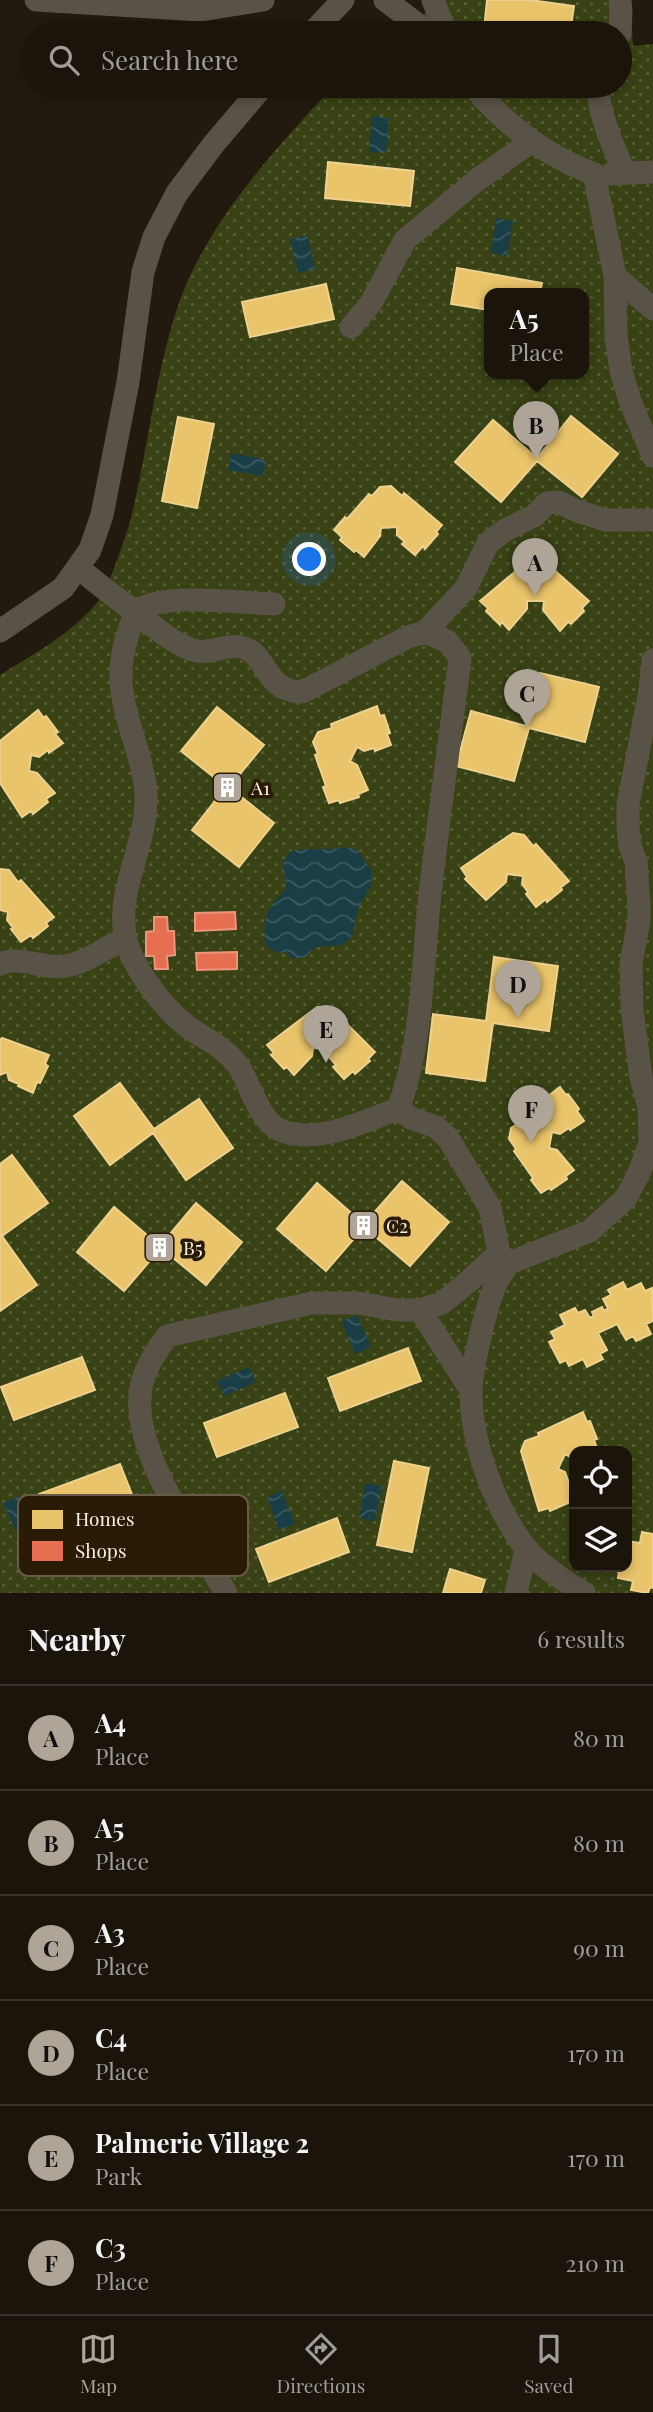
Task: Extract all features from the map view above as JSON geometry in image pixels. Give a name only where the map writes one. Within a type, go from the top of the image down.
[{"type":"street","points":[[36,0],[201,10],[263,0]]},
{"type":"street","points":[[323,21],[343,0]]},
{"type":"street","points":[[386,0],[413,21]]},
{"type":"street","points":[[433,0],[441,21]]},
{"type":"street","points":[[620,0],[621,21]]},
{"type":"street","points":[[0,631],[63,588],[90,550],[102,514],[128,382],[143,272],[154,237],[177,193],[253,98]]},
{"type":"street","points":[[485,98],[531,141],[577,168],[594,174],[653,172]]},
{"type":"street","points":[[600,98],[614,147],[625,173]]},
{"type":"street","points":[[351,327],[371,303],[405,240],[477,180],[531,141]]},
{"type":"street","points":[[594,174],[614,276],[616,335],[621,371],[630,401],[653,456]]},
{"type":"street","points":[[614,276],[653,309]]},
{"type":"street","points":[[79,568],[105,592],[176,643],[206,652],[240,647],[250,652],[279,687],[288,692],[302,692],[408,637],[425,632],[466,588],[488,543],[505,530],[534,516],[547,503],[559,502],[606,520],[653,520]]},
{"type":"street","points":[[274,604],[165,601],[147,605],[136,612],[122,654],[120,684],[145,783],[147,808],[122,917],[125,939],[146,980],[168,1010],[189,1028],[217,1045],[237,1064],[268,1120],[283,1131],[302,1135],[356,1125],[398,1109],[405,1089],[420,1001],[440,798],[460,658],[447,641],[425,632]]},
{"type":"street","points":[[170,1495],[142,1433],[139,1410],[141,1389],[153,1356],[167,1336],[312,1303],[359,1303],[397,1310],[420,1310],[442,1303],[504,1258],[590,1231],[626,1198],[650,1143],[647,1082],[630,987],[639,906],[636,862],[630,846],[628,804],[644,766],[653,660]]},
{"type":"street","points":[[0,964],[22,961],[46,966],[70,966],[125,939]]},
{"type":"street","points":[[398,1109],[411,1118],[436,1127],[448,1138],[490,1208],[504,1258],[480,1339],[471,1390],[476,1434],[489,1482],[504,1516],[526,1549],[584,1593]]},
{"type":"street","points":[[626,1198],[653,1191]]},
{"type":"street","points":[[420,1310],[471,1390]]},
{"type":"street","points":[[516,1593],[526,1549]]},
{"type":"street","points":[[216,1576],[226,1593]]},
{"type":"green space","points":[[435,0],[630,0],[631,21],[418,21]]},
{"type":"green space","points":[[632,31],[633,46],[653,44],[653,1593],[0,1593],[0,675],[71,628],[105,592],[129,524],[165,349],[180,300],[208,242],[268,159],[323,98],[632,98]]},
{"type":"water","points":[[372,116],[389,118],[386,153],[369,152]]},
{"type":"water","points":[[496,218],[513,221],[507,256],[491,253]]},
{"type":"water","points":[[307,235],[315,269],[298,273],[290,239]]},
{"type":"water","points":[[231,453],[266,460],[263,476],[228,470]]},
{"type":"water","points":[[346,847],[357,850],[371,870],[371,885],[358,908],[352,936],[343,945],[315,947],[305,957],[291,959],[288,953],[276,952],[265,945],[265,920],[274,902],[286,889],[283,861],[291,851]]},
{"type":"water","points":[[357,1315],[371,1347],[355,1354],[341,1321]]},
{"type":"water","points":[[249,1367],[256,1382],[224,1396],[217,1381]]},
{"type":"water","points":[[365,1483],[382,1486],[375,1521],[359,1518]]},
{"type":"water","points":[[282,1491],[295,1524],[279,1530],[267,1497]]},
{"type":"water","points":[[18,1496],[18,1535],[3,1503]]},
{"type":"building: Homes","points":[[487,0],[530,0],[574,6],[572,21],[485,21]]},
{"type":"building: Homes","points":[[328,162],[414,171],[410,206],[325,198]]},
{"type":"building: Homes","points":[[457,268],[542,283],[541,288],[484,288],[484,309],[451,304]]},
{"type":"building: Homes","points":[[326,284],[334,319],[250,337],[242,302]]},
{"type":"building: Homes","points":[[571,416],[618,454],[582,497],[537,461],[501,502],[455,462],[493,420],[537,458]]},
{"type":"building: Homes","points":[[178,417],[214,424],[197,508],[162,501]]},
{"type":"building: Homes","points":[[391,486],[402,496],[404,493],[442,525],[425,549],[423,546],[415,555],[402,544],[405,542],[397,535],[397,527],[381,528],[380,536],[364,557],[340,540],[342,537],[334,530],[369,494],[372,496],[380,487]]},
{"type":"building: Homes","points":[[529,560],[539,560],[550,570],[552,568],[589,601],[582,608],[584,611],[560,631],[543,610],[544,601],[527,601],[527,609],[509,630],[486,611],[488,608],[480,601]]},
{"type":"building: Homes","points":[[540,673],[599,687],[585,742],[529,728],[514,781],[456,766],[471,711],[526,726]]},
{"type":"building: Homes","points":[[377,706],[380,716],[384,715],[391,745],[375,751],[374,748],[364,751],[357,747],[350,761],[357,765],[368,790],[358,794],[359,797],[340,803],[339,800],[329,803],[313,742],[318,732],[332,728],[331,724]]},
{"type":"building: Homes","name":"A1","points":[[217,707],[264,745],[229,787],[274,823],[239,867],[192,830],[226,787],[181,751]]},
{"type":"building: Homes","points":[[38,710],[44,718],[46,716],[63,743],[39,757],[31,755],[29,771],[37,773],[55,793],[33,814],[31,811],[22,817],[0,783],[0,741]]},
{"type":"building: Homes","points":[[513,833],[524,835],[533,846],[536,844],[569,881],[547,902],[546,899],[536,907],[526,894],[528,892],[522,884],[523,876],[507,874],[506,882],[486,900],[465,879],[467,877],[461,868]]},
{"type":"building: Homes","points":[[0,869],[9,870],[18,882],[21,880],[54,917],[46,923],[48,926],[33,938],[31,935],[21,942],[7,920],[8,912],[0,910]]},
{"type":"building: Homes","points":[[494,957],[558,966],[549,1031],[493,1023],[485,1081],[426,1073],[433,1014],[486,1021]]},
{"type":"building: Homes","points":[[317,1007],[328,1008],[340,1017],[375,1052],[368,1059],[370,1061],[355,1074],[353,1071],[344,1079],[333,1067],[336,1065],[329,1057],[330,1049],[313,1048],[312,1056],[294,1075],[271,1055],[274,1053],[267,1045]]},
{"type":"building: Homes","points":[[2,1038],[49,1055],[45,1064],[48,1066],[33,1093],[9,1080],[7,1072],[0,1075]]},
{"type":"building: Homes","points":[[120,1083],[154,1129],[199,1099],[233,1148],[186,1180],[153,1133],[110,1165],[74,1116]]},
{"type":"building: Homes","points":[[560,1087],[579,1109],[577,1111],[584,1121],[560,1134],[552,1132],[549,1148],[557,1150],[574,1170],[566,1176],[567,1179],[541,1193],[509,1139],[511,1128],[523,1120],[521,1117]]},
{"type":"building: Homes","points":[[12,1155],[48,1203],[2,1236],[37,1285],[0,1311],[0,1164]]},
{"type":"building: Homes","name":"C2","points":[[402,1181],[449,1222],[410,1266],[364,1227],[326,1271],[277,1229],[317,1183],[364,1224]]},
{"type":"building: Homes","name":"B5","points":[[196,1203],[242,1242],[206,1285],[161,1248],[124,1291],[77,1252],[114,1207],[160,1246]]},
{"type":"building: Homes","points":[[623,1282],[627,1290],[641,1283],[645,1291],[652,1288],[653,1321],[646,1324],[651,1334],[636,1341],[633,1336],[626,1340],[617,1324],[598,1333],[607,1350],[600,1354],[603,1359],[587,1367],[583,1359],[569,1366],[566,1360],[560,1363],[549,1342],[555,1339],[551,1332],[565,1325],[560,1315],[575,1308],[578,1313],[585,1310],[590,1318],[594,1316],[592,1312],[602,1307],[604,1311],[608,1308],[603,1299],[611,1295],[608,1290]]},
{"type":"building: Homes","points":[[408,1348],[421,1381],[340,1411],[328,1378]]},
{"type":"building: Homes","points":[[82,1357],[95,1390],[14,1420],[1,1387]]},
{"type":"building: Homes","points":[[285,1393],[298,1427],[217,1457],[204,1423]]},
{"type":"building: Homes","points":[[583,1412],[597,1439],[594,1440],[596,1446],[569,1446],[569,1456],[565,1454],[558,1469],[565,1472],[569,1483],[569,1500],[550,1511],[549,1508],[539,1511],[521,1451],[525,1441],[539,1436],[538,1433]]},
{"type":"building: Homes","points":[[394,1461],[429,1468],[412,1552],[377,1545]]},
{"type":"building: Homes","points":[[120,1464],[132,1495],[39,1495]]},
{"type":"building: Homes","points":[[337,1518],[349,1552],[269,1582],[256,1549]]},
{"type":"building: Homes","points":[[642,1532],[653,1534],[653,1588],[650,1587],[648,1593],[631,1590],[633,1581],[618,1578],[619,1572],[632,1572],[632,1542],[640,1543]]},
{"type":"building: Homes","points":[[450,1569],[485,1580],[481,1593],[443,1593]]},
{"type":"building: Shops","points":[[235,912],[236,929],[195,931],[195,913]]},
{"type":"building: Shops","points":[[154,917],[167,917],[168,931],[174,931],[175,955],[167,956],[168,969],[155,969],[154,956],[146,956],[146,932],[154,931]]},
{"type":"building: Shops","points":[[237,952],[237,969],[197,970],[196,953]]},
{"type":"place","name":"A5","points":[[536,459]]},
{"type":"place","name":"A4","points":[[535,596]]},
{"type":"place","name":"A3","points":[[527,727]]},
{"type":"place","name":"A1","points":[[228,787]]},
{"type":"place","name":"C4","points":[[518,1018]]},
{"type":"place","name":"Palmerie Village 2","points":[[326,1063]]},
{"type":"place","name":"C3","points":[[531,1143]]},
{"type":"place","name":"C2","points":[[363,1225]]},
{"type":"place","name":"B5","points":[[160,1247]]}]
